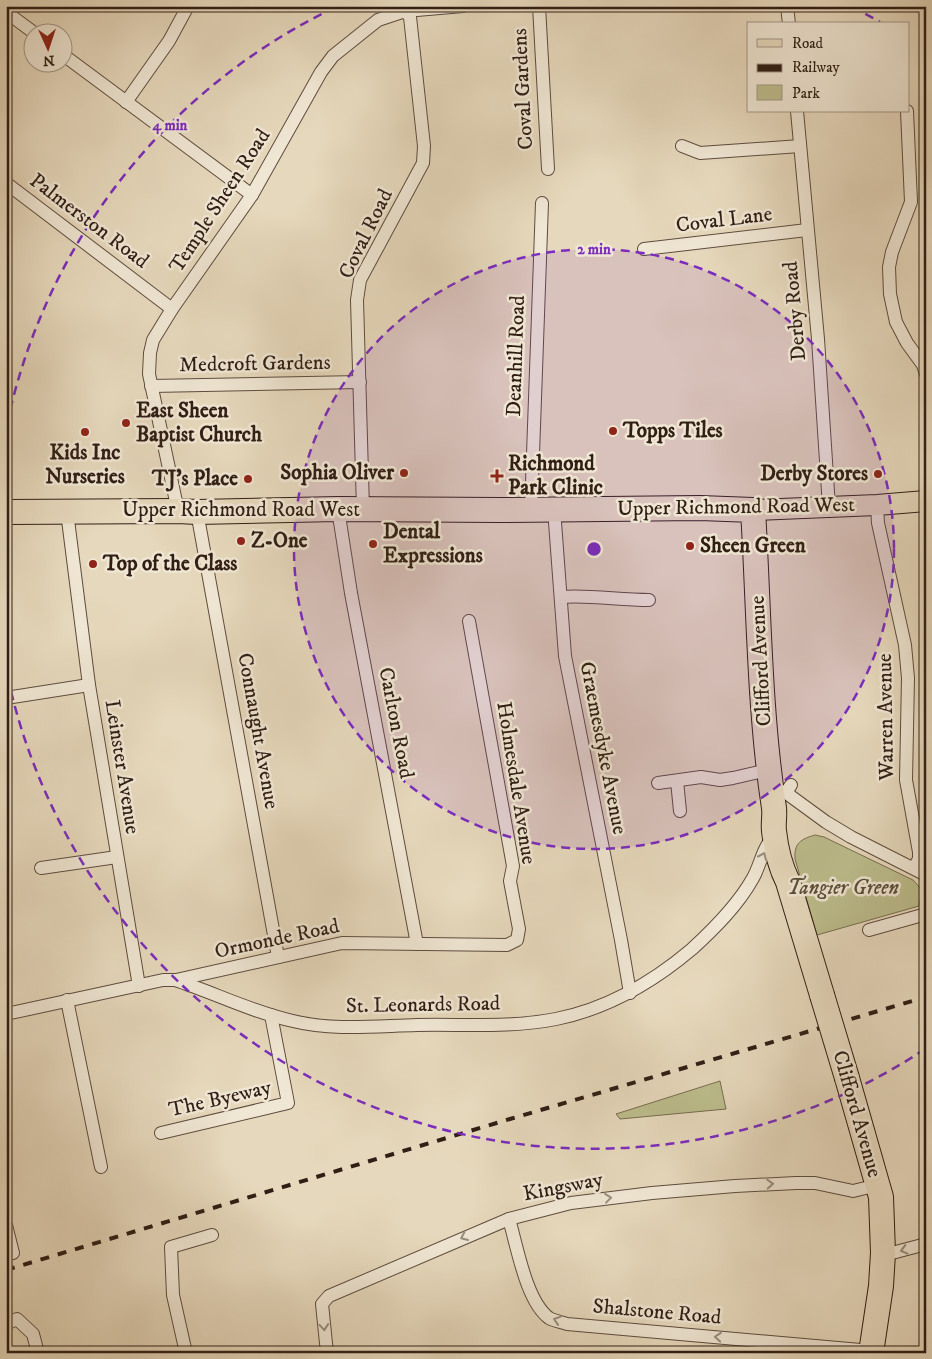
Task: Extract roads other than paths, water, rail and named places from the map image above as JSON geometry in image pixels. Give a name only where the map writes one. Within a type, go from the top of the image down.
[{"type":"highway","name":"Upper Richmond Road West","points":[[6,512],[700,508],[753,510]]},
{"type":"highway","name":"Clifford Avenue","points":[[753,510],[759,660],[768,770],[775,812],[788,857],[788,882]]},
{"type":"highway","name":"Clifford Avenue","points":[[775,812],[774,829],[781,866],[788,882],[878,1185],[882,1215],[883,1254],[871,1352]]},
{"type":"main road","name":"Upper Richmond Road West","points":[[753,510],[877,506],[926,501]]},
{"type":"street","points":[[126,102],[169,41],[188,6]]},
{"type":"street","name":"Temple Sheen Road","points":[[188,512],[151,386],[149,374],[153,340],[172,309],[252,195],[333,56],[378,20],[403,9],[463,6]]},
{"type":"street","name":"Coval Gardens","points":[[539,6],[548,169]]},
{"type":"street","points":[[787,6],[789,22]]},
{"type":"street","name":"Coval Road","points":[[363,509],[357,300],[360,280],[423,163],[424,146],[410,17],[403,9]]},
{"type":"street","points":[[6,12],[22,24]]},
{"type":"street","points":[[72,62],[252,195]]},
{"type":"street","name":"Derby Road","points":[[797,112],[818,339],[829,507]]},
{"type":"street","points":[[907,112],[911,202],[892,252],[889,267],[890,294],[896,322],[907,343],[923,365],[926,374]]},
{"type":"street","points":[[682,146],[700,153],[800,146]]},
{"type":"street","name":"Palmerston Road","points":[[6,183],[172,309]]},
{"type":"street","name":"Deanhill Road","points":[[531,510],[542,203]]},
{"type":"street","name":"Coval Lane","points":[[644,249],[808,230]]},
{"type":"street","name":"Medcroft Gardens","points":[[151,386],[360,382]]},
{"type":"street","name":"Warren Avenue","points":[[877,506],[878,523],[905,644],[908,678],[906,780],[919,852],[919,859],[914,868]]},
{"type":"street","name":"Carlton Road","points":[[338,509],[353,603],[417,944]]},
{"type":"street","name":"Graemesdyke Avenue","points":[[554,509],[565,656],[630,992]]},
{"type":"street","name":"Leinster Avenue","points":[[67,512],[89,685],[139,986]]},
{"type":"street","name":"Connaught Avenue","points":[[188,512],[278,957]]},
{"type":"street","points":[[561,597],[582,596],[648,600]]},
{"type":"street","name":"Holmesdale Avenue","points":[[469,621],[513,866],[510,881],[519,929],[517,940],[507,945]]},
{"type":"street","name":"Leinster Avenue","points":[[6,698],[89,685]]},
{"type":"street","points":[[658,783],[701,777],[720,780],[768,770]]},
{"type":"street","points":[[677,780],[680,811]]},
{"type":"street","points":[[791,785],[788,792],[789,795],[826,822],[851,837],[926,875]]},
{"type":"street","name":"St. Leonards Road","points":[[6,1014],[163,980],[175,980],[270,1015],[307,1024],[349,1027],[516,1023],[556,1019],[593,1009],[642,986],[691,950],[738,902],[754,877],[766,849],[772,839],[775,838]]},
{"type":"street","name":"Leinster Avenue","points":[[41,868],[117,857]]},
{"type":"street","points":[[869,930],[926,914]]},
{"type":"street","name":"Ormonde Road","points":[[175,980],[342,944],[507,945]]},
{"type":"street","points":[[67,1000],[101,1168]]},
{"type":"street","name":"The Byeway","points":[[161,1133],[288,1103],[270,1015]]},
{"type":"street","name":"Kingsway","points":[[327,1353],[322,1304],[329,1296],[509,1218],[571,1203],[652,1193],[796,1183],[853,1190],[878,1185]]},
{"type":"street","name":"Shalstone Road","points":[[509,1218],[530,1292],[537,1306],[550,1318],[567,1324],[871,1352]]},
{"type":"street","points":[[6,1225],[13,1253]]},
{"type":"street","points":[[186,1353],[173,1295],[171,1246],[212,1235]]},
{"type":"street","points":[[883,1254],[926,1244]]},
{"type":"street","points":[[6,1324],[17,1319],[33,1334],[38,1353]]},
{"type":"railway","points":[[6,1270],[926,997]]},
{"type":"place","name":"East Sheen Baptist Church","points":[[126,423]]},
{"type":"place","name":"Topps Tiles","points":[[613,431]]},
{"type":"place","name":"Kids Inc Nurseries","points":[[85,432]]},
{"type":"place","name":"Sophia Oliver","points":[[404,473]]},
{"type":"place","name":"Derby Stores","points":[[878,474]]},
{"type":"place","name":"Richmond Park Clinic","points":[[497,476]]},
{"type":"place","name":"TJ’s Place","points":[[248,479]]},
{"type":"place","name":"Z-One","points":[[241,541]]},
{"type":"place","name":"Dental Expressions","points":[[373,544]]},
{"type":"place","name":"Sheen Green","points":[[690,546]]},
{"type":"place","name":"Top of the Class","points":[[93,564]]},
{"type":"park label","name":"Tangier Green","points":[[843,888]]}]
